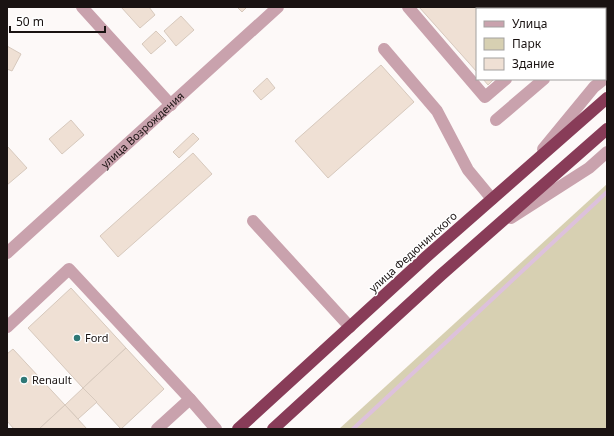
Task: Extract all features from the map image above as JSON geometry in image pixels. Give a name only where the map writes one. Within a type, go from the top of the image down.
[{"type":"highway","name":"улица Федюнинского","points":[[238,429],[492,199],[607,98]]},
{"type":"highway","points":[[273,429],[490,232],[607,129]]},
{"type":"street","points":[[82,7],[171,104]]},
{"type":"street","name":"улица Возрождения","points":[[7,253],[278,7]]},
{"type":"street","points":[[408,7],[485,97],[505,80]]},
{"type":"street","points":[[384,49],[437,111],[468,170],[492,199]]},
{"type":"street","points":[[496,120],[543,80]]},
{"type":"street","points":[[530,166],[594,87],[603,80]]},
{"type":"street","points":[[490,232],[589,168],[607,152]]},
{"type":"street","points":[[253,221],[350,327]]},
{"type":"street","points":[[7,327],[69,269],[216,429]]},
{"type":"street","points":[[157,429],[190,399]]},
{"type":"green space","points":[[607,184],[607,429],[339,429]]},
{"type":"building","points":[[121,7],[149,7],[155,15],[140,28]]},
{"type":"building","points":[[237,7],[247,7],[242,12]]},
{"type":"building","points":[[419,7],[576,7],[476,8],[476,71]]},
{"type":"building","points":[[181,16],[194,30],[176,46],[164,31]]},
{"type":"building","points":[[156,31],[166,41],[151,54],[142,44]]},
{"type":"building","points":[[7,46],[21,54],[12,71],[7,69]]},
{"type":"building","points":[[381,65],[414,102],[328,178],[295,141]]},
{"type":"building","points":[[267,78],[275,88],[261,100],[253,91]]},
{"type":"building","points":[[484,80],[493,80],[488,85]]},
{"type":"building","points":[[71,120],[84,135],[62,154],[49,139]]},
{"type":"building","points":[[193,133],[199,139],[179,158],[173,152]]},
{"type":"building","points":[[8,147],[27,168],[7,185],[7,148]]},
{"type":"building","points":[[193,153],[212,174],[118,257],[100,236]]},
{"type":"building","name":"Ford","points":[[71,288],[126,348],[83,388],[28,328]]},
{"type":"building","name":"Ford","points":[[126,348],[164,389],[121,429],[83,388]]},
{"type":"building","name":"Renault","points":[[13,349],[65,405],[39,429],[14,429],[7,421],[7,354]]},
{"type":"building","points":[[83,388],[97,402],[78,419],[65,405]]},
{"type":"building","name":"Renault","points":[[65,405],[87,429],[39,429]]},
{"type":"waterway","points":[[353,429],[607,192]]},
{"type":"place","name":"Ford","points":[[77,338]]},
{"type":"place","name":"Renault","points":[[24,380]]}]
